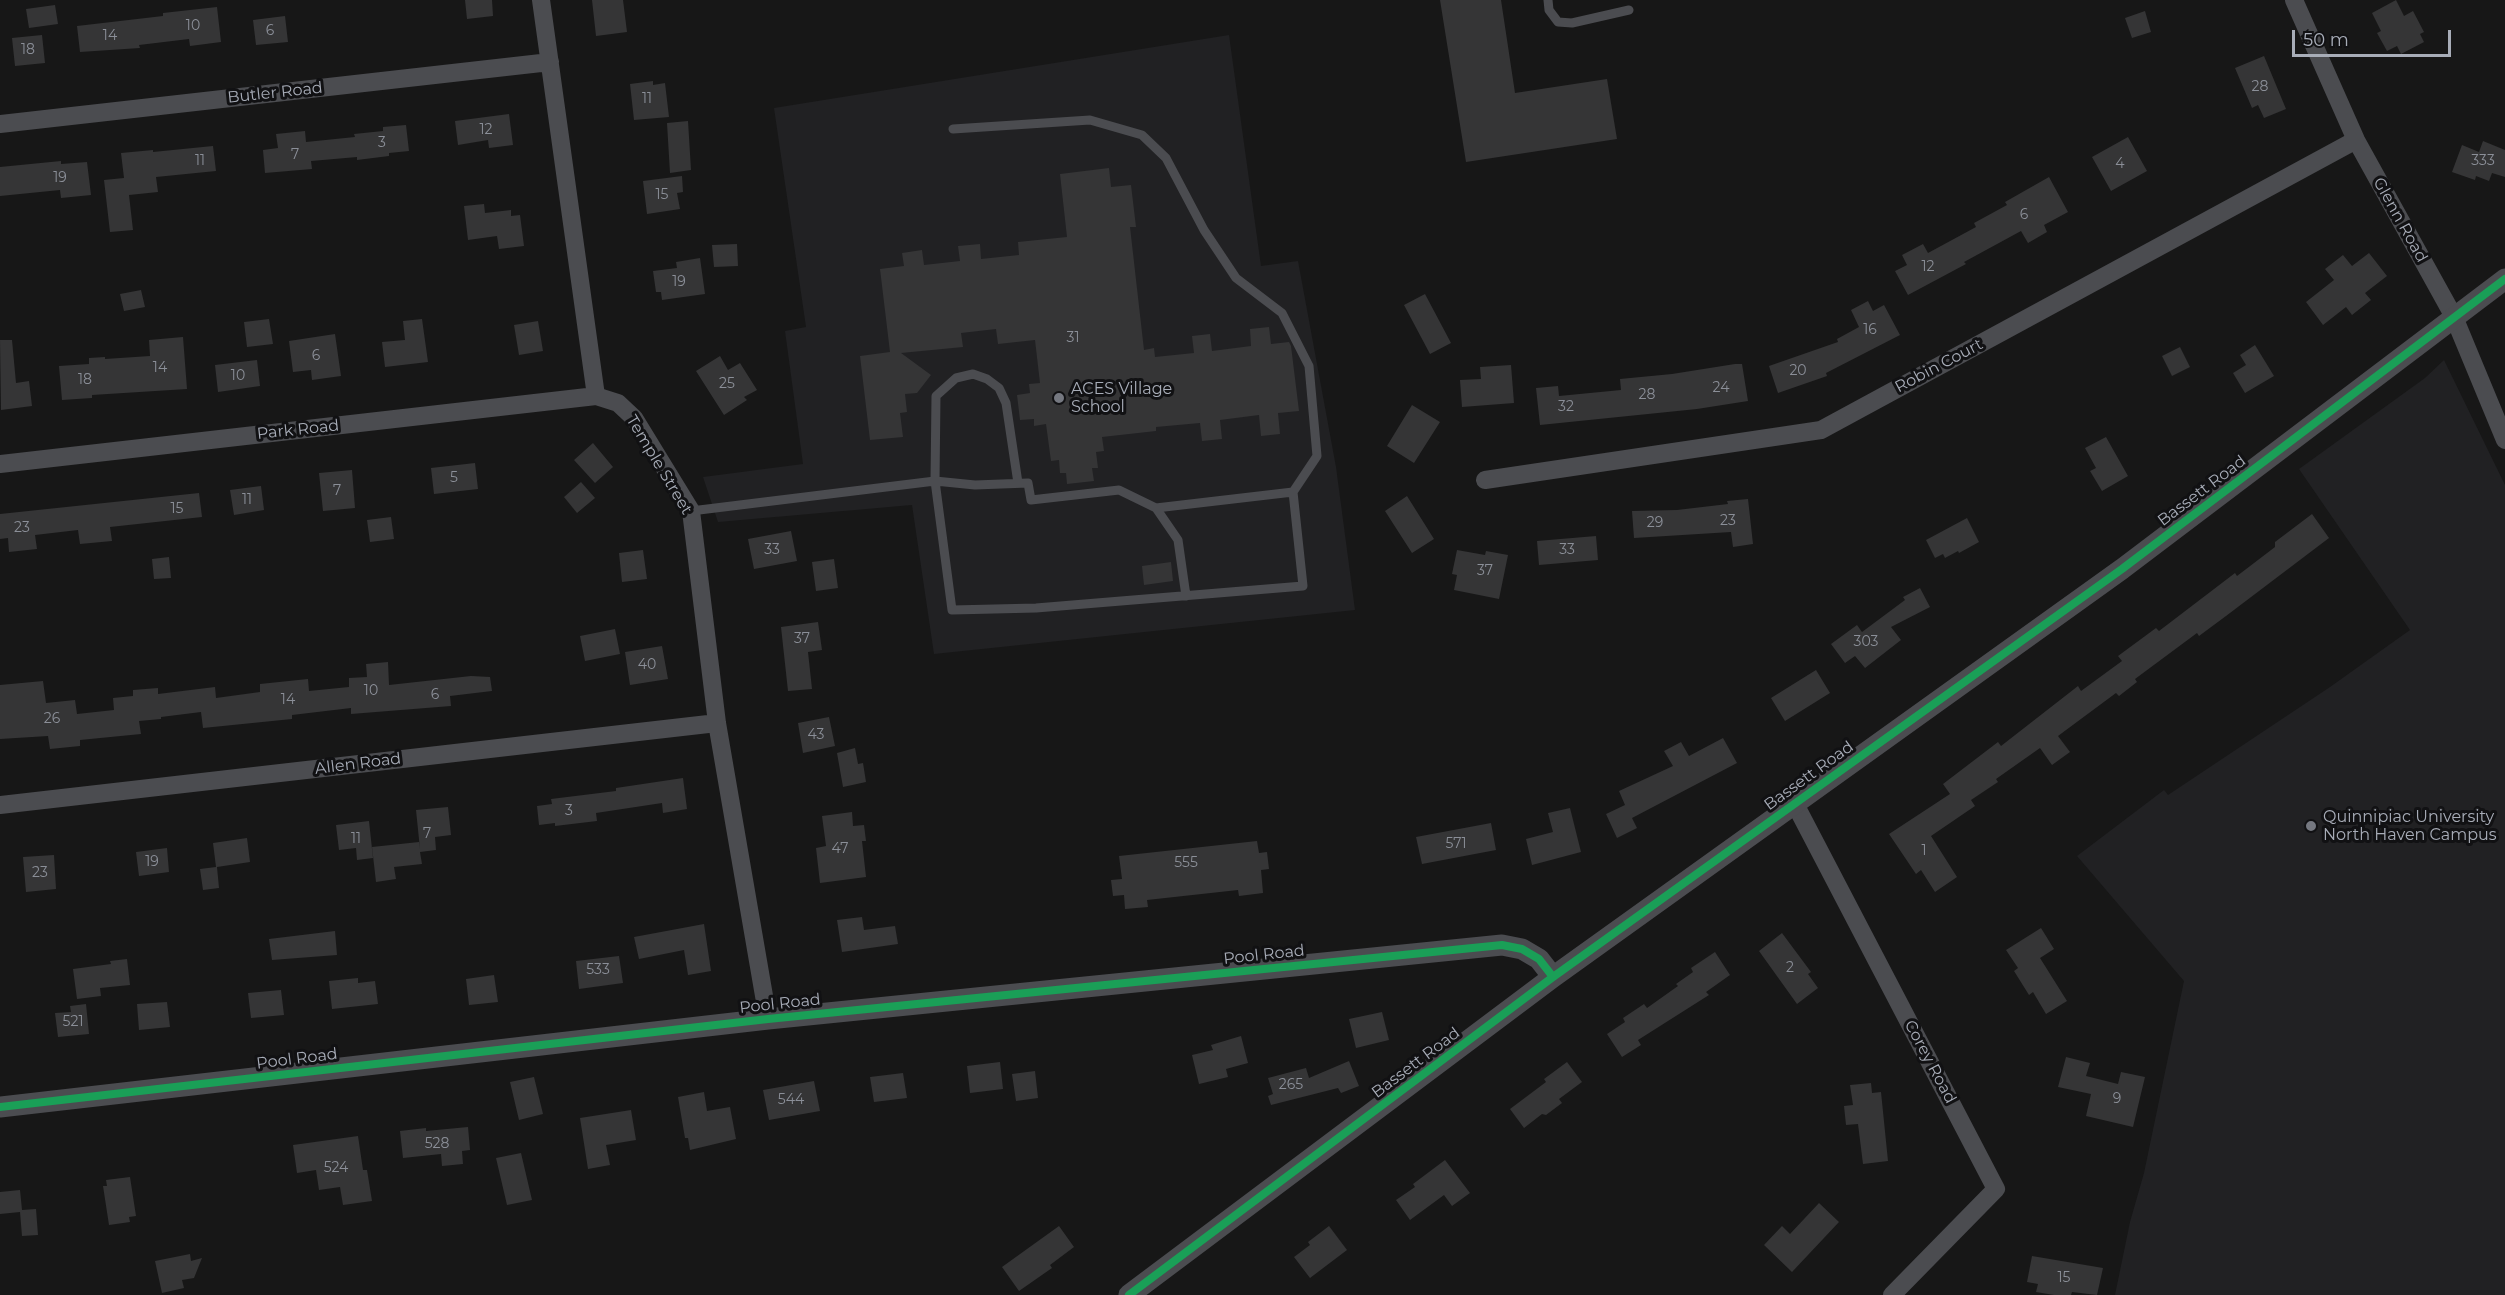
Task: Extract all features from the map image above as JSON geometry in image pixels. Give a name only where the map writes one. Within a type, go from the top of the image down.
[{"type":"street","points":[[541,0],[596,396]]},
{"type":"street","name":"Glenn Road","points":[[2294,0],[2356,140],[2454,316],[2505,440]]},
{"type":"street","name":"Butler Road","points":[[0,124],[550,62]]},
{"type":"street","name":"Robin Court","points":[[1485,480],[1821,430],[2356,140]]},
{"type":"street","name":"Bassett Road","points":[[1129,1295],[1553,976],[2122,570],[2505,279]]},
{"type":"street","name":"Park Road","points":[[0,464],[596,396]]},
{"type":"street","name":"Temple Street","points":[[596,396],[618,403],[634,418],[691,511],[717,723],[768,1019]]},
{"type":"street","name":"Allen Road","points":[[0,805],[717,723]]},
{"type":"street","name":"Corey Road","points":[[1795,804],[1996,1189],[1892,1295]]},
{"type":"street","name":"Pool Road","points":[[0,1107],[768,1019],[1502,945],[1522,949],[1539,958],[1553,976]]},
{"type":"lane","points":[[1548,0],[1549,10],[1558,22],[1572,23],[1629,10]]},
{"type":"lane","points":[[953,129],[1090,120],[1142,135],[1166,158],[1204,230],[1236,278],[1282,313],[1309,366],[1317,456],[1293,492],[1303,586],[991,611],[952,610],[935,481],[936,396],[956,378],[973,374],[987,379],[999,388],[1006,403],[1018,483]]},
{"type":"lane","points":[[691,511],[935,481],[975,484],[1028,483],[1031,500],[1119,490],[1156,508],[1178,540],[1186,596]]},
{"type":"lane","points":[[1156,508],[1293,492]]},
{"type":"shaded area","name":"ACES Village School","points":[[1229,35],[1261,266],[1298,261],[1336,467],[1355,610],[934,654],[912,505],[718,522],[703,477],[803,464],[785,331],[806,327],[774,108]]},
{"type":"shaded area","name":"Quinnipiac University North Haven Campus","points":[[2444,360],[2505,485],[2505,1295],[2115,1295],[2130,1222],[2144,1173],[2184,981],[2077,856],[2164,790],[2168,795],[2330,687],[2410,630],[2299,469],[2425,378]]},
{"type":"building","points":[[465,0],[492,0],[493,16],[467,19]]},
{"type":"building","points":[[592,0],[623,0],[627,32],[596,36]]},
{"type":"building","points":[[1440,0],[1501,0],[1515,93],[1607,79],[1617,139],[1466,162]]},
{"type":"building","points":[[2396,0],[2404,16],[2413,11],[2424,32],[2420,34],[2424,42],[2401,54],[2397,46],[2387,51],[2377,33],[2381,31],[2372,13]]},
{"type":"building","points":[[55,5],[58,24],[29,28],[26,9]]},
{"type":"building","points":[[217,7],[221,42],[190,46],[189,39],[139,45],[140,48],[80,52],[77,26]]},
{"type":"building","points":[[2145,11],[2151,32],[2132,38],[2125,18]]},
{"type":"building","points":[[285,16],[288,42],[256,45],[253,20]]},
{"type":"building","points":[[42,35],[45,63],[15,66],[12,38]]},
{"type":"building","points":[[2264,56],[2286,109],[2264,118],[2258,105],[2252,108],[2235,68]]},
{"type":"building","points":[[653,81],[653,85],[665,83],[669,117],[634,120],[630,84]]},
{"type":"building","points":[[509,114],[513,145],[489,148],[488,140],[458,145],[455,121]]},
{"type":"building","points":[[688,121],[691,170],[670,173],[667,123]]},
{"type":"building","points":[[406,125],[409,151],[357,160],[357,157],[311,161],[312,169],[265,173],[263,150],[278,148],[276,134],[305,131],[306,142],[355,137],[354,134],[383,131],[383,127]]},
{"type":"building","points":[[2128,137],[2147,171],[2111,191],[2092,157]]},
{"type":"building","points":[[2483,141],[2505,150],[2505,177],[2492,173],[2489,181],[2476,176],[2475,180],[2452,172],[2462,145],[2479,152]]},
{"type":"building","points":[[213,146],[216,171],[156,177],[158,192],[129,195],[133,230],[110,232],[104,180],[124,178],[121,153]]},
{"type":"building","points":[[61,161],[61,164],[87,162],[91,195],[61,198],[60,190],[0,196],[0,167]]},
{"type":"building","points":[[1109,168],[1111,187],[1131,185],[1136,227],[1130,227],[1144,350],[1154,348],[1155,357],[1194,353],[1192,336],[1210,334],[1212,351],[1251,346],[1250,329],[1269,327],[1271,344],[1289,342],[1291,346],[1299,411],[1278,413],[1280,434],[1261,436],[1259,415],[1220,420],[1222,439],[1202,441],[1200,423],[1156,427],[1156,431],[1102,437],[1104,451],[1096,452],[1098,468],[1092,468],[1094,481],[1067,484],[1066,473],[1060,473],[1059,460],[1051,461],[1046,424],[1034,426],[1034,419],[1020,420],[1017,395],[1030,393],[1029,384],[1040,383],[1035,340],[998,344],[996,329],[961,333],[963,347],[901,353],[931,375],[917,393],[905,394],[907,412],[900,413],[903,437],[870,440],[860,356],[890,352],[880,269],[904,266],[902,253],[922,250],[924,265],[960,261],[958,246],[980,244],[981,259],[1019,255],[1018,242],[1067,237],[1060,174]]},
{"type":"building","points":[[682,176],[683,192],[677,193],[680,209],[647,214],[643,181]]},
{"type":"building","points":[[2049,177],[2068,212],[2044,225],[2047,232],[2028,243],[2021,231],[1908,295],[1895,271],[1907,265],[1902,255],[1923,244],[1928,253],[1976,227],[1974,223],[2007,205],[2005,202]]},
{"type":"building","points":[[484,204],[485,213],[511,210],[511,216],[520,215],[524,246],[499,249],[497,236],[468,240],[464,206]]},
{"type":"building","points":[[737,244],[738,266],[714,267],[712,245]]},
{"type":"building","points":[[2369,253],[2387,276],[2365,293],[2371,300],[2352,315],[2346,307],[2323,325],[2306,302],[2334,280],[2325,269],[2343,255],[2352,266]]},
{"type":"building","points":[[700,258],[705,294],[662,300],[661,292],[656,292],[653,271],[677,268],[676,262]]},
{"type":"building","points":[[141,290],[145,307],[124,311],[120,294]]},
{"type":"building","points":[[1425,294],[1451,343],[1430,354],[1404,305]]},
{"type":"building","points":[[1868,301],[1873,311],[1884,305],[1900,335],[1826,373],[1827,376],[1778,393],[1769,366],[1838,342],[1837,339],[1859,327],[1851,310]]},
{"type":"building","points":[[269,319],[273,344],[247,347],[244,322]]},
{"type":"building","points":[[422,319],[428,362],[385,367],[382,342],[405,340],[403,321]]},
{"type":"building","points":[[538,321],[543,351],[519,355],[514,325]]},
{"type":"building","points":[[335,334],[341,376],[312,380],[311,370],[293,372],[289,341]]},
{"type":"building","points":[[183,337],[187,389],[92,395],[92,398],[62,400],[59,366],[89,364],[89,358],[150,356],[149,340]]},
{"type":"building","points":[[0,340],[12,340],[16,383],[29,381],[32,406],[1,410]]},
{"type":"building","points":[[2255,345],[2274,376],[2245,393],[2233,373],[2246,365],[2240,355]]},
{"type":"building","points":[[2180,347],[2190,367],[2172,376],[2162,356]]},
{"type":"building","points":[[720,356],[728,370],[740,363],[757,390],[744,397],[747,400],[724,415],[696,371]]},
{"type":"building","points":[[257,360],[260,386],[218,392],[215,365]]},
{"type":"building","points":[[1742,364],[1748,401],[1697,409],[1540,425],[1536,388],[1558,386],[1559,396],[1621,390],[1620,379]]},
{"type":"building","points":[[1511,365],[1514,403],[1462,407],[1460,380],[1481,379],[1480,367]]},
{"type":"building","points":[[1412,405],[1440,422],[1414,463],[1387,446]]},
{"type":"building","points":[[2106,437],[2128,476],[2102,491],[2090,471],[2096,468],[2085,448]]},
{"type":"building","points":[[593,443],[613,467],[595,483],[574,460]]},
{"type":"building","points":[[475,463],[478,489],[434,494],[431,468]]},
{"type":"building","points":[[352,470],[355,508],[323,511],[319,473]]},
{"type":"building","points":[[581,482],[595,498],[577,513],[564,497]]},
{"type":"building","points":[[261,486],[264,510],[234,515],[230,490]]},
{"type":"building","points":[[199,493],[202,517],[110,527],[112,541],[80,544],[78,530],[35,535],[37,549],[9,552],[8,538],[0,539],[0,514]]},
{"type":"building","points":[[1407,496],[1434,539],[1412,553],[1385,511]]},
{"type":"building","points":[[1748,499],[1753,544],[1733,547],[1731,532],[1634,538],[1632,511],[1677,510],[1728,504],[1727,501]]},
{"type":"building","points":[[2312,514],[2329,538],[2199,636],[2197,633],[2135,679],[2137,682],[2119,696],[2116,693],[2058,736],[2070,752],[2052,765],[2040,748],[1996,779],[1998,782],[1971,800],[1975,806],[1931,836],[1957,877],[1935,892],[1921,870],[1916,874],[1889,834],[1950,794],[1943,784],[1998,742],[2001,746],[2078,686],[2081,691],[2122,661],[2118,656],[2156,628],[2159,631],[2235,573],[2237,576],[2275,547],[2275,542]]},
{"type":"building","points":[[391,517],[394,539],[370,542],[367,520]]},
{"type":"building","points":[[1967,518],[1979,542],[1959,553],[1958,551],[1945,558],[1943,554],[1935,558],[1926,540]]},
{"type":"building","points":[[791,531],[797,561],[754,569],[748,539]]},
{"type":"building","points":[[1596,536],[1598,560],[1539,565],[1537,541]]},
{"type":"building","points":[[643,550],[647,579],[622,582],[619,553]]},
{"type":"building","points":[[1457,550],[1485,555],[1486,551],[1508,555],[1499,599],[1454,590],[1457,575],[1452,574]]},
{"type":"building","points":[[169,557],[171,578],[154,579],[152,559]]},
{"type":"building","points":[[834,559],[838,588],[816,591],[812,562]]},
{"type":"building","points":[[1171,562],[1173,581],[1144,585],[1142,566]]},
{"type":"building","points":[[1920,588],[1930,607],[1891,627],[1901,640],[1865,668],[1855,656],[1845,663],[1831,644],[1857,625],[1862,632],[1905,600],[1903,597]]},
{"type":"building","points":[[818,622],[822,650],[808,652],[812,689],[788,691],[781,627]]},
{"type":"building","points":[[615,629],[620,654],[585,661],[580,636]]},
{"type":"building","points":[[662,646],[668,679],[630,685],[625,652]]},
{"type":"building","points":[[388,662],[389,685],[471,676],[490,677],[492,691],[450,696],[451,706],[351,714],[351,708],[292,715],[292,719],[203,728],[201,712],[161,717],[161,719],[139,721],[141,734],[80,740],[80,746],[50,749],[48,736],[0,739],[0,685],[43,681],[46,703],[75,700],[77,714],[114,710],[113,698],[133,696],[133,690],[158,688],[158,694],[215,687],[216,698],[260,692],[260,684],[308,679],[309,691],[349,687],[349,678],[367,677],[366,664]]},
{"type":"building","points":[[1816,670],[1830,693],[1785,721],[1771,698]]},
{"type":"building","points":[[829,717],[835,746],[803,753],[798,723]]},
{"type":"building","points":[[1723,738],[1737,763],[1632,818],[1637,828],[1617,838],[1606,814],[1625,805],[1619,791],[1673,766],[1664,751],[1681,742],[1689,756]]},
{"type":"building","points":[[855,748],[858,764],[863,763],[866,782],[843,787],[837,753]]},
{"type":"building","points":[[683,778],[687,809],[663,813],[662,803],[596,813],[597,821],[555,826],[555,823],[539,825],[537,806],[552,804],[551,799],[616,791],[616,788]]},
{"type":"building","points":[[448,807],[451,835],[435,837],[436,850],[420,852],[422,864],[394,867],[396,879],[376,882],[372,847],[419,842],[420,849],[416,810]]},
{"type":"building","points":[[1570,808],[1581,852],[1532,865],[1526,839],[1553,832],[1548,813]]},
{"type":"building","points":[[852,812],[853,826],[864,825],[866,841],[862,841],[866,877],[820,883],[816,848],[826,846],[822,816]]},
{"type":"building","points":[[369,821],[373,858],[357,860],[356,848],[339,850],[336,825]]},
{"type":"building","points":[[1491,823],[1496,850],[1422,864],[1416,837]]},
{"type":"building","points":[[247,838],[250,862],[217,867],[219,888],[203,890],[200,869],[216,867],[213,843]]},
{"type":"building","points":[[1257,841],[1259,853],[1267,852],[1269,869],[1261,870],[1263,893],[1239,896],[1238,890],[1147,900],[1148,907],[1125,909],[1124,895],[1113,896],[1111,880],[1122,879],[1119,856]]},
{"type":"building","points":[[167,848],[169,872],[139,876],[136,852]]},
{"type":"building","points":[[54,855],[56,889],[26,892],[23,857]]},
{"type":"building","points":[[862,917],[864,930],[895,926],[898,944],[842,952],[837,920]]},
{"type":"building","points":[[704,924],[711,971],[688,975],[684,950],[639,959],[634,937]]},
{"type":"building","points":[[2041,928],[2054,949],[2040,958],[2067,1001],[2046,1014],[2033,992],[2029,995],[2014,971],[2018,968],[2006,950]]},
{"type":"building","points":[[335,931],[337,955],[272,960],[269,939]]},
{"type":"building","points":[[1782,933],[1811,972],[1808,974],[1818,988],[1797,1004],[1759,951]]},
{"type":"building","points":[[1715,952],[1730,975],[1706,992],[1709,995],[1638,1040],[1641,1045],[1622,1057],[1607,1034],[1625,1022],[1623,1018],[1644,1004],[1647,1008],[1678,986],[1676,984],[1693,972],[1691,968]]},
{"type":"building","points":[[619,956],[623,983],[579,989],[576,961]]},
{"type":"building","points":[[127,959],[130,985],[100,988],[101,996],[77,999],[73,969],[111,964],[110,961]]},
{"type":"building","points":[[494,975],[498,1002],[469,1005],[466,979]]},
{"type":"building","points":[[358,978],[358,983],[375,981],[378,1004],[332,1009],[329,981]]},
{"type":"building","points":[[281,990],[284,1015],[251,1018],[248,993]]},
{"type":"building","points":[[167,1002],[170,1027],[139,1030],[137,1004]]},
{"type":"building","points":[[86,1004],[89,1034],[58,1037],[55,1013],[71,1012],[70,1006]]},
{"type":"building","points":[[1382,1012],[1389,1040],[1356,1048],[1349,1019]]},
{"type":"building","points":[[1241,1036],[1248,1063],[1226,1069],[1228,1077],[1199,1084],[1192,1055],[1213,1050],[1211,1045]]},
{"type":"building","points":[[2066,1057],[2090,1063],[2086,1076],[2118,1084],[2121,1072],[2145,1077],[2133,1127],[2086,1116],[2091,1094],[2058,1087]]},
{"type":"building","points":[[1349,1061],[1359,1086],[1341,1093],[1338,1088],[1271,1105],[1268,1096],[1273,1094],[1268,1078],[1306,1068],[1309,1078]]},
{"type":"building","points":[[1000,1062],[1003,1089],[970,1093],[967,1066]]},
{"type":"building","points":[[1567,1062],[1582,1082],[1559,1099],[1562,1103],[1546,1115],[1542,1114],[1524,1128],[1510,1109],[1546,1082],[1544,1079]]},
{"type":"building","points":[[1035,1071],[1038,1098],[1016,1101],[1012,1074]]},
{"type":"building","points":[[903,1073],[907,1098],[874,1102],[870,1077]]},
{"type":"building","points":[[534,1077],[543,1114],[519,1120],[510,1082]]},
{"type":"building","points":[[814,1081],[820,1111],[769,1120],[763,1090]]},
{"type":"building","points":[[1871,1083],[1872,1093],[1881,1092],[1888,1161],[1863,1164],[1858,1124],[1846,1125],[1844,1106],[1853,1105],[1850,1085]]},
{"type":"building","points":[[704,1092],[707,1111],[730,1107],[736,1139],[690,1150],[688,1138],[685,1138],[678,1097]]},
{"type":"building","points":[[631,1110],[636,1140],[606,1145],[610,1165],[588,1169],[580,1118]]},
{"type":"building","points":[[468,1127],[470,1150],[462,1151],[463,1164],[442,1166],[441,1154],[403,1158],[400,1131]]},
{"type":"building","points":[[358,1136],[363,1170],[367,1170],[372,1201],[343,1205],[340,1187],[319,1190],[316,1170],[297,1173],[293,1145]]},
{"type":"building","points":[[521,1153],[532,1200],[507,1205],[496,1158]]},
{"type":"building","points":[[1445,1160],[1470,1193],[1452,1206],[1444,1195],[1410,1220],[1396,1200],[1415,1187],[1413,1184]]},
{"type":"building","points":[[130,1177],[136,1216],[129,1217],[130,1222],[109,1225],[103,1186],[107,1186],[106,1180]]},
{"type":"building","points":[[20,1190],[22,1210],[36,1209],[38,1235],[22,1236],[20,1212],[0,1214],[0,1192]]},
{"type":"building","points":[[1819,1203],[1839,1222],[1792,1272],[1764,1245],[1782,1226],[1790,1234]]},
{"type":"building","points":[[1059,1226],[1074,1247],[1050,1265],[1052,1268],[1019,1291],[1002,1267]]},
{"type":"building","points":[[1329,1226],[1347,1250],[1310,1278],[1294,1257],[1310,1245],[1308,1242]]},
{"type":"building","points":[[190,1254],[191,1261],[202,1258],[194,1278],[182,1280],[184,1288],[162,1293],[155,1261]]},
{"type":"building","points":[[2032,1256],[2103,1268],[2097,1295],[2072,1292],[2071,1295],[2054,1295],[2036,1292],[2038,1284],[2027,1282]]},
{"type":"cycle path","points":[[1129,1295],[1553,977],[2122,569],[2505,279]]},
{"type":"cycle path","points":[[0,1107],[768,1019],[1502,945],[1522,949],[1539,959],[1553,977]]},
{"type":"place","name":"ACES Village School","points":[[1059,398]]},
{"type":"place","name":"Quinnipiac University North Haven Campus","points":[[2311,826]]}]
